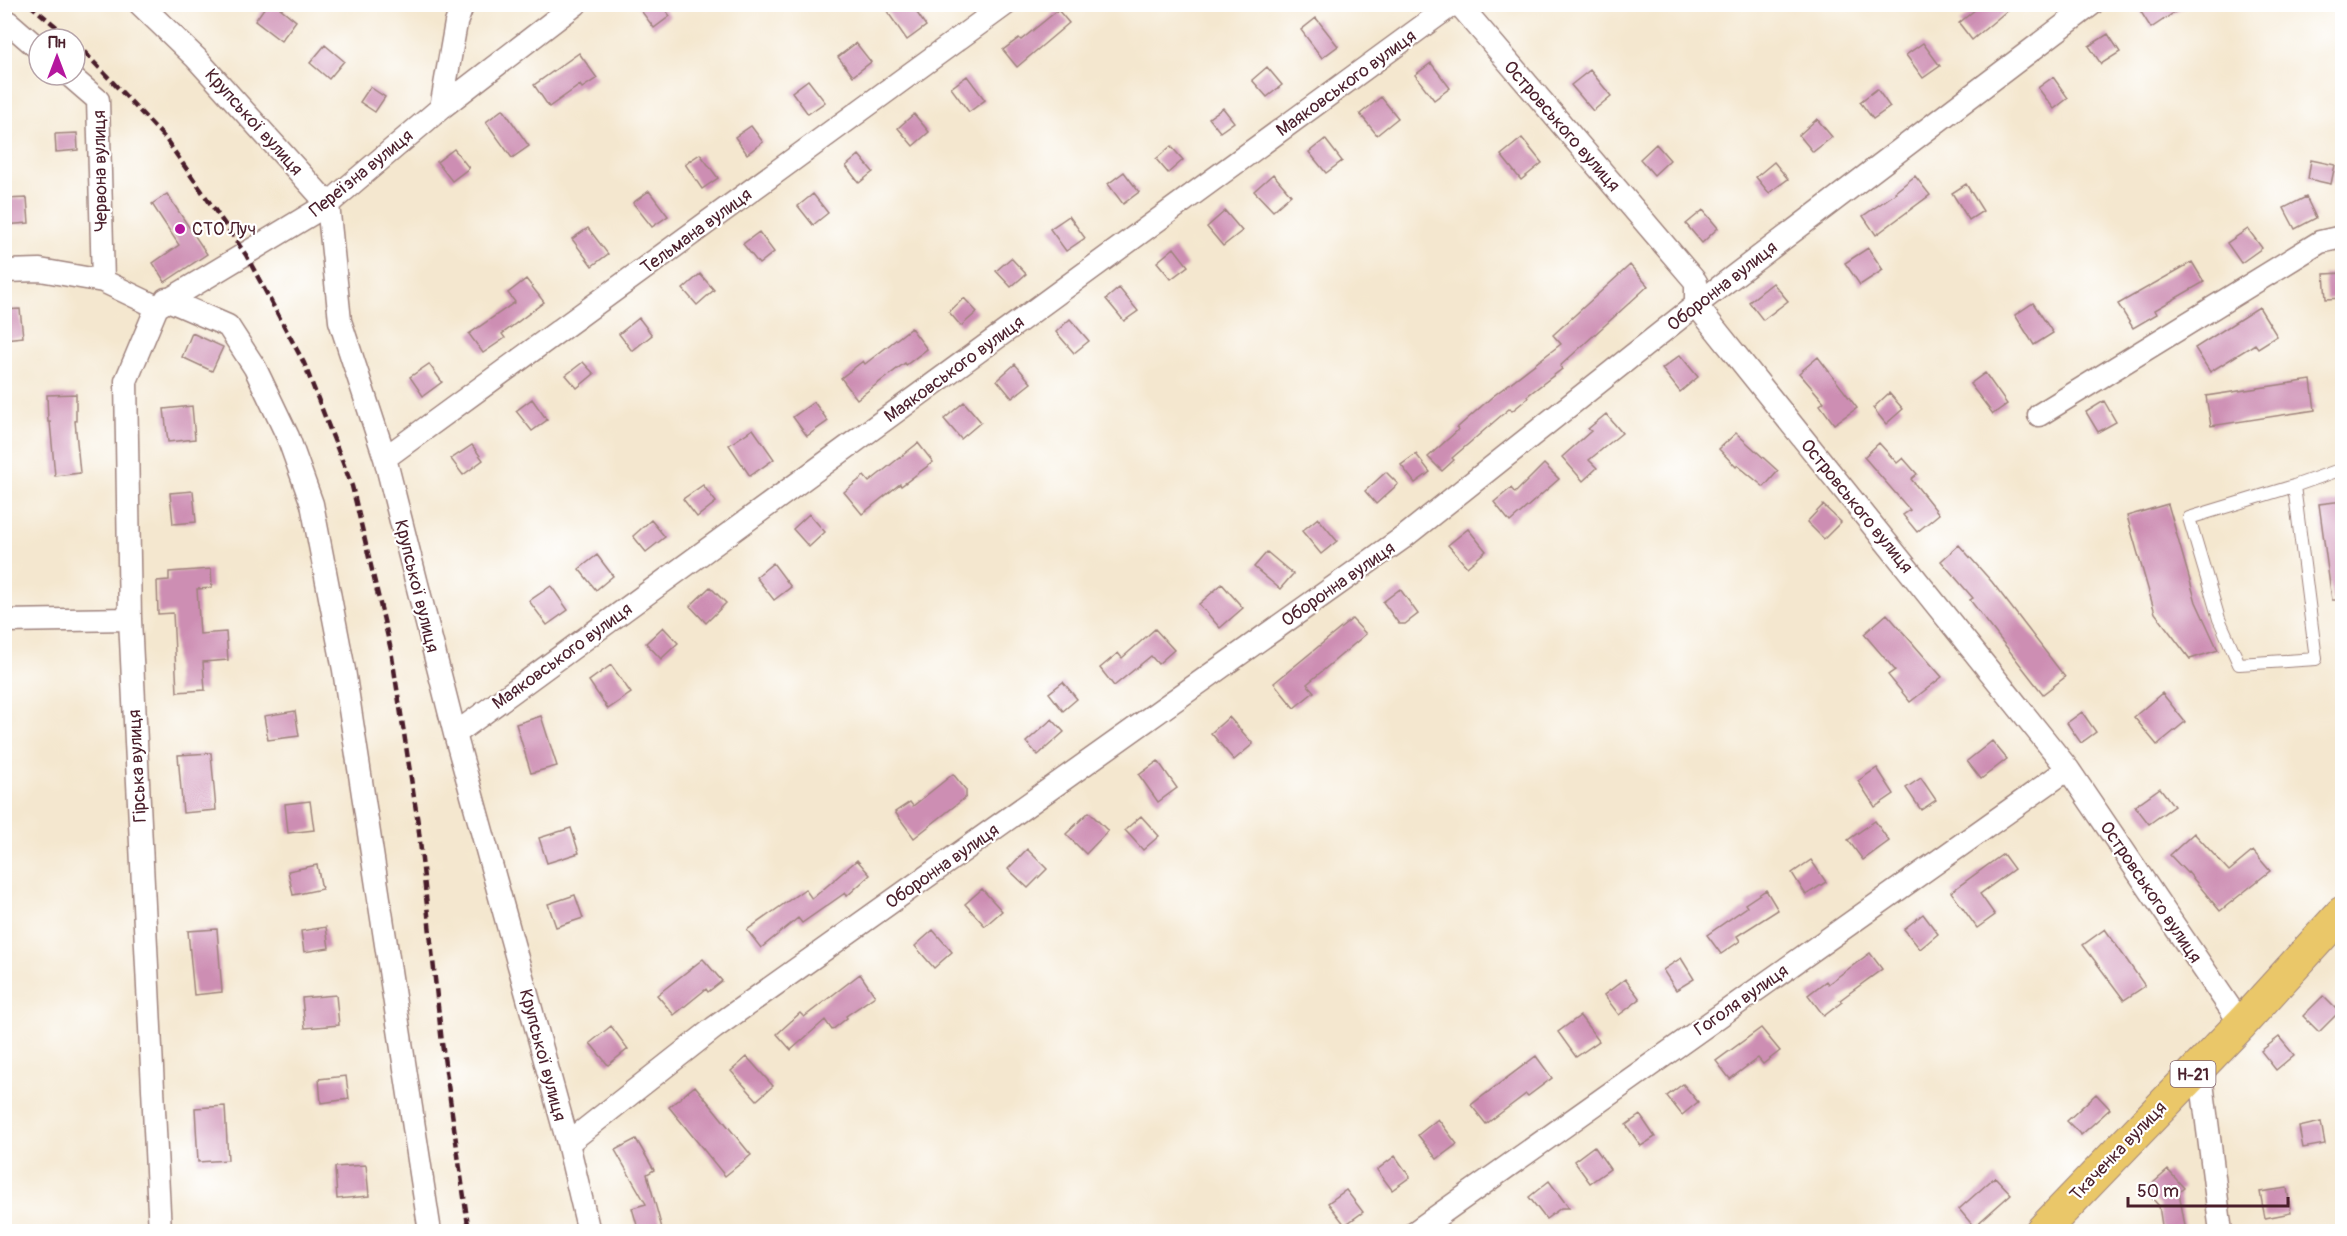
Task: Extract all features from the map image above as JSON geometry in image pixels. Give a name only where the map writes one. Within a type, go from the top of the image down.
[{"type":"main road","name":"Ткаченка вулиця","points":[[2041,1232],[2241,1024],[2343,913]]},
{"type":"street","name":"Крупської вулиця","points":[[140,4],[196,58],[328,204],[340,321],[385,458],[454,734],[568,1143],[589,1232]]},
{"type":"street","points":[[441,108],[456,23],[463,4]]},
{"type":"street","name":"Переїзна вулиця","points":[[161,303],[246,255],[328,204],[441,108],[576,4]]},
{"type":"street","name":"Тельмана вулиця","points":[[385,458],[1006,4]]},
{"type":"street","name":"Маяковського вулиця","points":[[454,734],[1453,4]]},
{"type":"street","name":"Островського вулиця","points":[[1459,4],[1696,282],[1696,305],[2068,769],[2241,1024]]},
{"type":"street","name":"Оборонна вулиця","points":[[568,1143],[714,1028],[1404,537],[1696,305],[2092,4]]},
{"type":"street","points":[[6,21],[27,39]]},
{"type":"street","name":"Червона вулиця","points":[[83,87],[98,100],[103,281]]},
{"type":"street","points":[[2039,415],[2320,242],[2343,237]]},
{"type":"street","points":[[4,271],[40,270],[103,281],[228,326],[255,368],[288,437],[312,504],[344,670],[430,1232]]},
{"type":"street","name":"Гірська вулиця","points":[[160,1232],[130,619],[126,381],[161,303]]},
{"type":"street","points":[[4,621],[130,619]]},
{"type":"street","name":"Гоголя вулиця","points":[[1414,1232],[2068,769]]},
{"type":"street","points":[[2200,1067],[2221,1232]]},
{"type":"lane","points":[[2294,486],[2316,659],[2239,664],[2219,619],[2189,518],[2343,469]]},
{"type":"building","points":[[267,4],[275,4],[296,21],[281,41],[255,21]]},
{"type":"building","points":[[636,4],[661,4],[670,16],[654,28]]},
{"type":"building","points":[[882,4],[911,4],[926,26],[907,40]]},
{"type":"building","points":[[1982,4],[2015,4],[1972,40],[1959,23]]},
{"type":"building","points":[[2136,4],[2187,4],[2151,28]]},
{"type":"building","points":[[1058,10],[1069,23],[1017,67],[1003,50],[1019,38],[1021,40]]},
{"type":"building","points":[[1316,18],[1338,46],[1322,58],[1301,30]]},
{"type":"building","points":[[2108,34],[2120,52],[2101,64],[2089,46]]},
{"type":"building","points":[[856,43],[871,62],[853,76],[838,57]]},
{"type":"building","points":[[1923,43],[1940,66],[1923,78],[1906,55]]},
{"type":"building","points":[[325,45],[344,61],[329,79],[310,63]]},
{"type":"building","points":[[579,53],[597,78],[582,88],[580,85],[549,107],[534,85]]},
{"type":"building","points":[[1431,63],[1450,88],[1434,100],[1415,75]]},
{"type":"building","points":[[1267,67],[1282,85],[1267,97],[1252,80]]},
{"type":"building","points":[[1590,70],[1611,96],[1593,111],[1571,85]]},
{"type":"building","points":[[967,76],[985,100],[969,112],[951,88]]},
{"type":"building","points":[[2053,77],[2068,98],[2054,109],[2038,88]]},
{"type":"building","points":[[808,80],[825,102],[808,114],[792,92]]},
{"type":"building","points":[[370,87],[385,97],[375,112],[360,102]]},
{"type":"building","points":[[1877,89],[1890,107],[1873,119],[1860,102]]},
{"type":"building","points":[[1381,97],[1398,118],[1377,135],[1360,114]]},
{"type":"building","points":[[1223,108],[1234,122],[1220,132],[1209,118]]},
{"type":"building","points":[[503,109],[529,146],[512,158],[486,122]]},
{"type":"building","points":[[914,114],[929,132],[913,146],[898,128]]},
{"type":"building","points":[[1817,119],[1832,137],[1813,152],[1799,135]]},
{"type":"building","points":[[751,126],[763,142],[747,154],[735,137]]},
{"type":"building","points":[[77,133],[78,150],[56,152],[55,134]]},
{"type":"building","points":[[1522,138],[1542,163],[1521,180],[1501,155]]},
{"type":"building","points":[[1325,139],[1342,161],[1326,173],[1309,152]]},
{"type":"building","points":[[1656,144],[1670,160],[1654,175],[1640,159]]},
{"type":"building","points":[[1171,146],[1183,160],[1168,173],[1156,159]]},
{"type":"building","points":[[454,149],[469,168],[452,181],[437,162]]},
{"type":"building","points":[[700,154],[718,178],[702,189],[685,164]]},
{"type":"building","points":[[859,155],[873,172],[859,183],[846,166]]},
{"type":"building","points":[[2311,160],[2335,165],[2331,184],[2308,179]]},
{"type":"building","points":[[1774,162],[1788,179],[1769,193],[1756,177]]},
{"type":"building","points":[[1124,172],[1139,192],[1123,204],[1108,184]]},
{"type":"building","points":[[1273,174],[1291,195],[1273,211],[1254,191]]},
{"type":"building","points":[[1915,176],[1930,195],[1876,235],[1863,216],[1896,193]]},
{"type":"building","points":[[1966,184],[1983,211],[1969,220],[1952,193]]},
{"type":"building","points":[[649,191],[668,216],[652,227],[633,203]]},
{"type":"building","name":"СТО Луч","points":[[167,194],[207,254],[165,282],[153,263],[179,245],[152,204]]},
{"type":"building","points":[[813,194],[828,213],[813,225],[798,206]]},
{"type":"building","points":[[2306,197],[2316,218],[2295,229],[2284,208]]},
{"type":"building","points":[[27,198],[29,223],[4,225],[4,199]]},
{"type":"building","points":[[1703,210],[1718,228],[1702,243],[1686,224]]},
{"type":"building","points":[[1225,211],[1242,231],[1223,246],[1207,227]]},
{"type":"building","points":[[1069,216],[1085,238],[1066,251],[1050,229]]},
{"type":"building","points":[[588,228],[608,254],[592,266],[572,239]]},
{"type":"building","points":[[2248,229],[2262,248],[2241,263],[2227,243]]},
{"type":"building","points":[[759,232],[774,252],[759,264],[743,244]]},
{"type":"building","points":[[1174,248],[1188,266],[1171,279],[1157,262]]},
{"type":"building","points":[[1868,248],[1883,270],[1860,285],[1845,263]]},
{"type":"building","points":[[1011,258],[1026,274],[1011,287],[996,271]]},
{"type":"building","points":[[2192,262],[2204,282],[2155,310],[2157,314],[2133,328],[2118,304]]},
{"type":"building","points":[[1630,265],[1648,286],[1560,366],[1562,369],[1527,396],[1528,398],[1512,411],[1510,408],[1452,458],[1454,460],[1442,471],[1428,457],[1492,397],[1561,344],[1553,335]]},
{"type":"building","points":[[2343,273],[2343,298],[2326,299],[2324,274]]},
{"type":"building","points":[[700,274],[714,290],[697,305],[683,289]]},
{"type":"building","points":[[526,279],[544,302],[502,334],[505,338],[483,353],[469,334],[515,302],[508,293]]},
{"type":"building","points":[[1773,283],[1788,301],[1763,320],[1749,302]]},
{"type":"building","points":[[1119,288],[1138,311],[1124,321],[1106,299]]},
{"type":"building","points":[[964,298],[977,312],[961,326],[949,312]]},
{"type":"building","points":[[2033,303],[2053,333],[2034,345],[2015,315]]},
{"type":"building","points":[[2259,307],[2277,336],[2258,348],[2255,344],[2210,372],[2195,348]]},
{"type":"building","points":[[20,309],[23,337],[4,339],[4,310]]},
{"type":"building","points":[[639,318],[652,335],[632,351],[619,334]]},
{"type":"building","points":[[1070,319],[1089,341],[1074,353],[1056,332]]},
{"type":"building","points":[[911,328],[927,349],[857,399],[841,378],[863,361],[865,364]]},
{"type":"building","points":[[192,333],[223,347],[212,371],[182,357]]},
{"type":"building","points":[[1680,355],[1698,377],[1680,392],[1662,369]]},
{"type":"building","points":[[1818,357],[1857,408],[1834,424],[1820,405],[1824,402],[1799,373]]},
{"type":"building","points":[[583,362],[594,374],[577,388],[566,375]]},
{"type":"building","points":[[429,364],[442,382],[423,396],[410,377]]},
{"type":"building","points":[[1015,364],[1031,383],[1012,398],[997,380]]},
{"type":"building","points":[[1985,373],[2007,404],[1993,414],[1970,384]]},
{"type":"building","points":[[2311,380],[2315,410],[2211,426],[2206,396]]},
{"type":"building","points":[[1889,393],[1903,409],[1886,424],[1873,408]]},
{"type":"building","points":[[76,394],[75,421],[80,473],[55,476],[47,395]]},
{"type":"building","points":[[532,399],[547,420],[532,431],[516,411]]},
{"type":"building","points":[[2104,401],[2116,422],[2098,432],[2086,412]]},
{"type":"building","points":[[814,402],[828,421],[807,436],[793,417]]},
{"type":"building","points":[[964,402],[981,422],[961,439],[944,419]]},
{"type":"building","points":[[192,406],[195,439],[168,442],[164,409]]},
{"type":"building","points":[[1606,414],[1622,433],[1589,460],[1597,468],[1583,481],[1562,457],[1591,431],[1588,429]]},
{"type":"building","points":[[753,429],[774,459],[750,476],[729,445]]},
{"type":"building","points":[[1736,433],[1778,471],[1764,487],[1737,465],[1736,467],[1719,449]]},
{"type":"building","points":[[918,443],[933,462],[862,514],[844,492],[864,476],[869,482]]},
{"type":"building","points":[[1879,443],[1897,463],[1903,458],[1917,474],[1911,479],[1939,514],[1917,532],[1903,515],[1910,510],[1864,457]]},
{"type":"building","points":[[472,445],[483,460],[463,475],[451,459]]},
{"type":"building","points":[[1416,454],[1430,472],[1415,483],[1401,465]]},
{"type":"building","points":[[1544,464],[1559,479],[1510,522],[1494,502],[1511,488],[1515,493]]},
{"type":"building","points":[[1386,472],[1398,484],[1376,504],[1365,491]]},
{"type":"building","points":[[703,485],[716,502],[697,517],[683,499]]},
{"type":"building","points":[[193,491],[196,522],[173,524],[170,493]]},
{"type":"building","points":[[2343,501],[2343,600],[2332,600],[2319,504]]},
{"type":"building","points":[[2168,504],[2196,602],[2218,650],[2190,659],[2155,613],[2127,516]]},
{"type":"building","points":[[1823,505],[1841,522],[1824,539],[1807,522]]},
{"type":"building","points":[[809,514],[825,532],[809,547],[793,529]]},
{"type":"building","points":[[1318,518],[1337,541],[1321,554],[1302,531]]},
{"type":"building","points":[[651,520],[665,537],[646,552],[633,536]]},
{"type":"building","points":[[1468,529],[1486,551],[1467,567],[1448,545]]},
{"type":"building","points":[[1959,545],[1992,582],[2065,677],[2043,694],[1970,600],[1973,598],[1941,561]]},
{"type":"building","points":[[1267,552],[1293,574],[1280,589],[1254,567]]},
{"type":"building","points":[[597,555],[613,576],[596,590],[579,569]]},
{"type":"building","points":[[773,563],[791,587],[774,600],[756,577]]},
{"type":"building","points":[[211,569],[212,588],[197,589],[200,634],[226,632],[228,660],[203,662],[205,690],[177,692],[173,613],[158,614],[157,581],[169,580],[169,572]]},
{"type":"building","points":[[1222,584],[1243,608],[1220,628],[1199,604]]},
{"type":"building","points":[[551,586],[568,610],[547,625],[529,601]]},
{"type":"building","points":[[710,587],[726,603],[706,623],[690,606]]},
{"type":"building","points":[[1400,589],[1418,614],[1405,624],[1399,624],[1383,602]]},
{"type":"building","points":[[1887,614],[1942,677],[1910,702],[1888,675],[1895,670],[1864,634]]},
{"type":"building","points":[[1352,619],[1366,634],[1307,684],[1314,692],[1294,708],[1274,683]]},
{"type":"building","points":[[663,627],[678,643],[661,659],[646,643]]},
{"type":"building","points":[[1155,629],[1174,650],[1158,664],[1151,656],[1114,686],[1100,668],[1118,653],[1122,658]]},
{"type":"building","points":[[611,665],[631,693],[608,709],[589,681]]},
{"type":"building","points":[[1063,682],[1077,699],[1063,711],[1049,693]]},
{"type":"building","points":[[2162,693],[2185,722],[2157,745],[2134,717]]},
{"type":"building","points":[[295,711],[299,736],[268,740],[264,716]]},
{"type":"building","points":[[2082,712],[2096,732],[2081,743],[2067,723]]},
{"type":"building","points":[[541,716],[557,766],[531,773],[516,724]]},
{"type":"building","points":[[1229,717],[1253,744],[1234,760],[1211,733]]},
{"type":"building","points":[[1052,719],[1064,732],[1038,755],[1026,742]]},
{"type":"building","points":[[1992,741],[2007,759],[1981,779],[1967,761]]},
{"type":"building","points":[[211,753],[216,810],[183,813],[178,755]]},
{"type":"building","points":[[1158,761],[1177,788],[1158,802],[1139,775]]},
{"type":"building","points":[[1877,768],[1894,794],[1875,807],[1858,781]]},
{"type":"building","points":[[953,774],[966,790],[966,797],[914,838],[895,812],[910,802],[913,806]]},
{"type":"building","points":[[1921,778],[1936,800],[1921,810],[1906,788]]},
{"type":"building","points":[[2160,788],[2174,806],[2149,824],[2135,806]]},
{"type":"building","points":[[310,801],[314,830],[288,833],[285,804]]},
{"type":"building","points":[[1089,812],[1108,831],[1086,854],[1066,834]]},
{"type":"building","points":[[1141,816],[1159,836],[1143,850],[1125,830]]},
{"type":"building","points":[[1875,821],[1889,841],[1863,860],[1848,840]]},
{"type":"building","points":[[571,828],[579,853],[547,863],[539,838]]},
{"type":"building","points":[[2194,833],[2229,871],[2253,851],[2270,871],[2220,911],[2188,872],[2170,855]]},
{"type":"building","points":[[1027,849],[1047,869],[1028,888],[1008,869]]},
{"type":"building","points":[[2003,854],[2014,869],[1980,894],[1995,915],[1977,928],[1951,892]]},
{"type":"building","points":[[857,860],[870,875],[847,896],[845,893],[802,923],[798,918],[761,948],[747,930],[805,889],[812,899]]},
{"type":"building","points":[[1811,860],[1826,882],[1806,895],[1792,873]]},
{"type":"building","points":[[317,865],[322,889],[293,895],[288,871]]},
{"type":"building","points":[[982,889],[1002,911],[985,926],[965,904]]},
{"type":"building","points":[[1766,890],[1778,910],[1737,936],[1740,941],[1721,954],[1707,935],[1747,907],[1745,904]]},
{"type":"building","points":[[575,895],[583,918],[556,927],[548,904]]},
{"type":"building","points":[[1923,914],[1938,934],[1920,949],[1904,929]]},
{"type":"building","points":[[326,927],[329,948],[304,952],[301,931]]},
{"type":"building","points":[[217,929],[222,992],[194,995],[188,931]]},
{"type":"building","points":[[2105,929],[2145,986],[2124,1000],[2083,945]]},
{"type":"building","points":[[933,930],[952,952],[934,968],[915,946]]},
{"type":"building","points":[[1870,953],[1882,969],[1840,1000],[1842,1002],[1824,1016],[1808,995],[1826,981],[1828,984]]},
{"type":"building","points":[[1681,958],[1694,979],[1676,990],[1663,970]]},
{"type":"building","points":[[703,959],[722,981],[708,992],[706,989],[674,1015],[657,995]]},
{"type":"building","points":[[860,974],[875,996],[846,1016],[847,1018],[832,1030],[825,1020],[791,1050],[777,1034],[800,1013],[804,1017]]},
{"type":"building","points":[[1625,979],[1640,999],[1619,1015],[1604,995]]},
{"type":"building","points":[[336,995],[339,1025],[305,1028],[302,998]]},
{"type":"building","points":[[2323,996],[2339,1012],[2319,1032],[2303,1016]]},
{"type":"building","points":[[1580,1016],[1599,1041],[1576,1057],[1558,1032]]},
{"type":"building","points":[[611,1026],[628,1049],[608,1065],[590,1043]]},
{"type":"building","points":[[1761,1028],[1780,1051],[1763,1064],[1758,1058],[1730,1079],[1716,1061]]},
{"type":"building","points":[[2279,1037],[2294,1055],[2276,1070],[2261,1051]]},
{"type":"building","points":[[1536,1056],[1552,1078],[1486,1124],[1471,1105]]},
{"type":"building","points":[[747,1057],[773,1086],[757,1100],[731,1071]]},
{"type":"building","points":[[346,1076],[349,1099],[321,1103],[319,1079]]},
{"type":"building","points":[[1683,1084],[1698,1102],[1682,1115],[1667,1096]]},
{"type":"building","points":[[695,1086],[751,1155],[725,1176],[669,1107]]},
{"type":"building","points":[[2096,1094],[2110,1109],[2081,1135],[2067,1121]]},
{"type":"building","points":[[225,1106],[228,1160],[198,1162],[195,1108]]},
{"type":"building","points":[[1640,1115],[1655,1137],[1641,1146],[1626,1125]]},
{"type":"building","points":[[1438,1119],[1457,1144],[1437,1159],[1418,1135]]},
{"type":"building","points":[[2321,1122],[2325,1144],[2303,1148],[2299,1127]]},
{"type":"building","points":[[636,1139],[654,1170],[647,1174],[663,1232],[639,1232],[632,1208],[646,1204],[615,1150]]},
{"type":"building","points":[[1594,1146],[1610,1169],[1590,1183],[1574,1161]]},
{"type":"building","points":[[1395,1156],[1410,1177],[1392,1190],[1377,1170]]},
{"type":"building","points":[[366,1165],[369,1196],[337,1199],[335,1167]]},
{"type":"building","points":[[2168,1170],[2184,1188],[2179,1192],[2186,1232],[2163,1232],[2159,1206],[2145,1190]]},
{"type":"building","points":[[1995,1177],[2011,1194],[1974,1227],[1959,1209]]},
{"type":"building","points":[[1549,1181],[1569,1208],[1561,1208],[1546,1219],[1529,1197]]},
{"type":"building","points":[[2287,1188],[2291,1213],[2265,1218],[2260,1192]]},
{"type":"building","points":[[1346,1190],[1363,1212],[1345,1225],[1328,1203]]},
{"type":"railway","points":[[29,4],[57,27]]},
{"type":"railway","points":[[87,55],[165,138],[246,255],[304,363],[352,486],[391,650],[418,823],[442,1043],[469,1232]]},
{"type":"place","name":"СТО Луч","points":[[180,229]]}]
